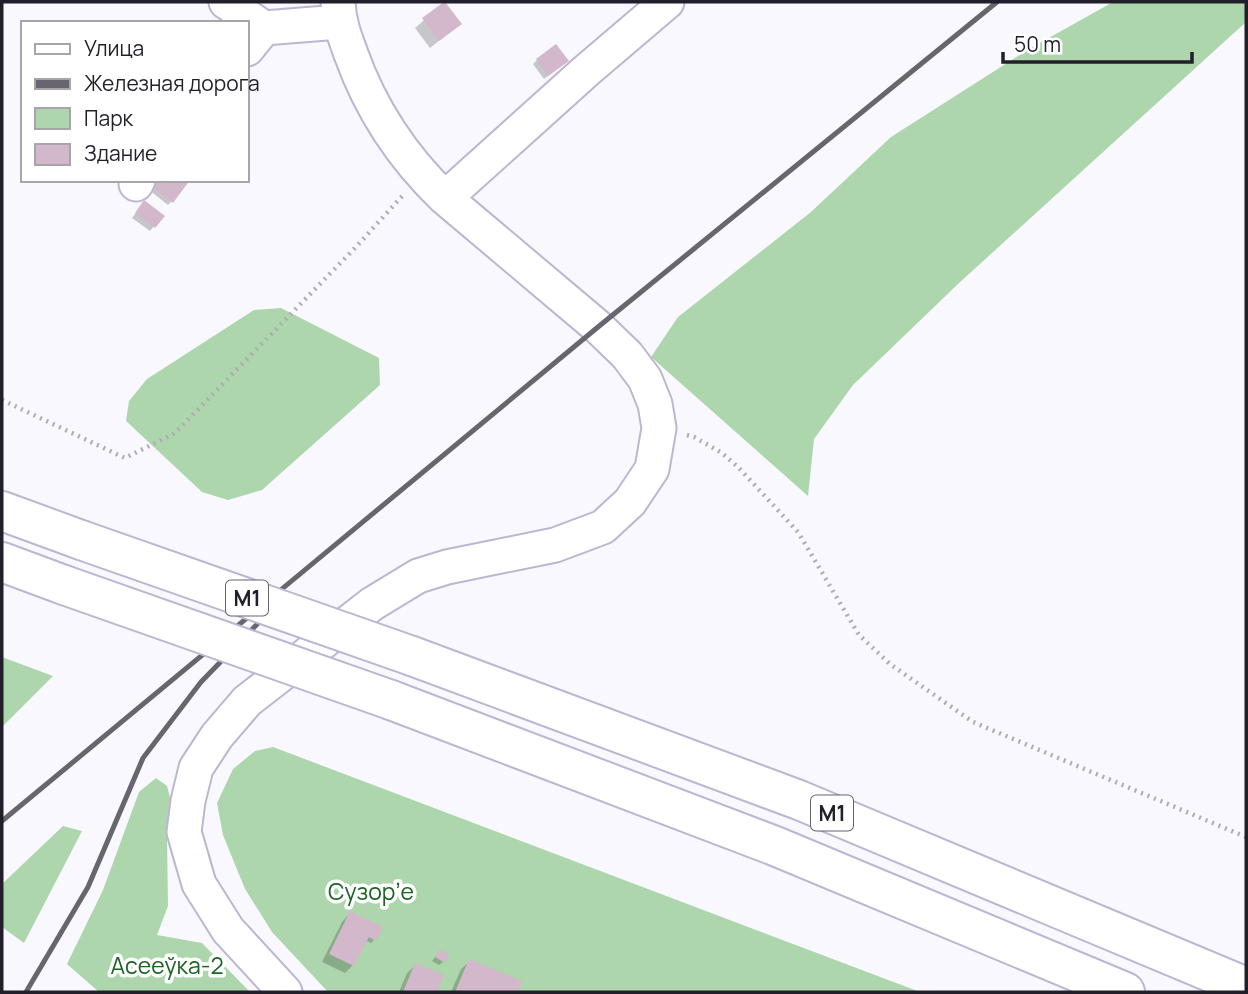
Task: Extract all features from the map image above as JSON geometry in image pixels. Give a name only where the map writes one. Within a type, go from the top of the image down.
[{"type":"highway","name":"М1","points":[[2,511],[412,656],[799,800],[1246,986]]},
{"type":"highway","name":"М1","points":[[2,562],[391,700],[775,846],[1125,992]]},
{"type":"street","points":[[226,2],[241,21]]},
{"type":"street","points":[[445,198],[667,2]]},
{"type":"street","points":[[255,39],[338,12],[361,83],[387,129],[422,175],[445,198],[598,327],[627,355],[645,379],[655,404],[659,428],[652,470],[631,502],[603,527],[555,545],[447,567],[418,576],[372,604],[247,701],[196,768],[184,832],[199,884],[228,930],[285,992]]},
{"type":"path","points":[[2,400],[125,458],[175,433],[422,175]]},
{"type":"path","points":[[659,428],[694,437],[722,453],[739,468],[798,532],[859,635],[890,664],[973,722],[1246,837]]},
{"type":"green space","points":[[1113,2],[1246,2],[1246,22],[959,283],[853,385],[814,439],[808,496],[651,357],[678,317],[811,212],[891,137],[1029,49]]},
{"type":"green space","points":[[281,308],[379,358],[380,385],[262,490],[228,500],[202,492],[126,421],[129,401],[147,379],[254,310]]},
{"type":"green space","points":[[2,657],[53,676],[2,727]]},
{"type":"green space","name":"Сузорʼе","points":[[273,747],[920,992],[328,992],[272,932],[245,889],[223,835],[217,803],[233,769],[255,751]]},
{"type":"green space","name":"Асееўка-2","points":[[156,778],[167,786],[171,801],[167,837],[168,906],[157,935],[202,943],[250,992],[99,992],[67,964],[103,890],[139,792]]},
{"type":"green space","points":[[63,826],[82,831],[24,943],[2,927],[2,884]]},
{"type":"building","points":[[444,2],[462,24],[439,41],[422,18]]},
{"type":"building","points":[[556,44],[569,61],[548,76],[536,59]]},
{"type":"building","points":[[154,182],[189,182],[173,203],[151,186]]},
{"type":"building","points":[[144,200],[165,216],[155,228],[135,213]]},
{"type":"building","points":[[350,911],[383,927],[376,941],[369,937],[354,966],[329,954]]},
{"type":"building","points":[[439,949],[449,954],[445,963],[435,957]]},
{"type":"building","points":[[469,959],[522,981],[518,992],[455,992]]},
{"type":"building","points":[[415,963],[444,975],[437,992],[403,992]]},
{"type":"railway","points":[[2,821],[598,327],[997,2]]},
{"type":"railway","points":[[26,992],[88,887],[143,758],[201,682],[271,610]]}]
